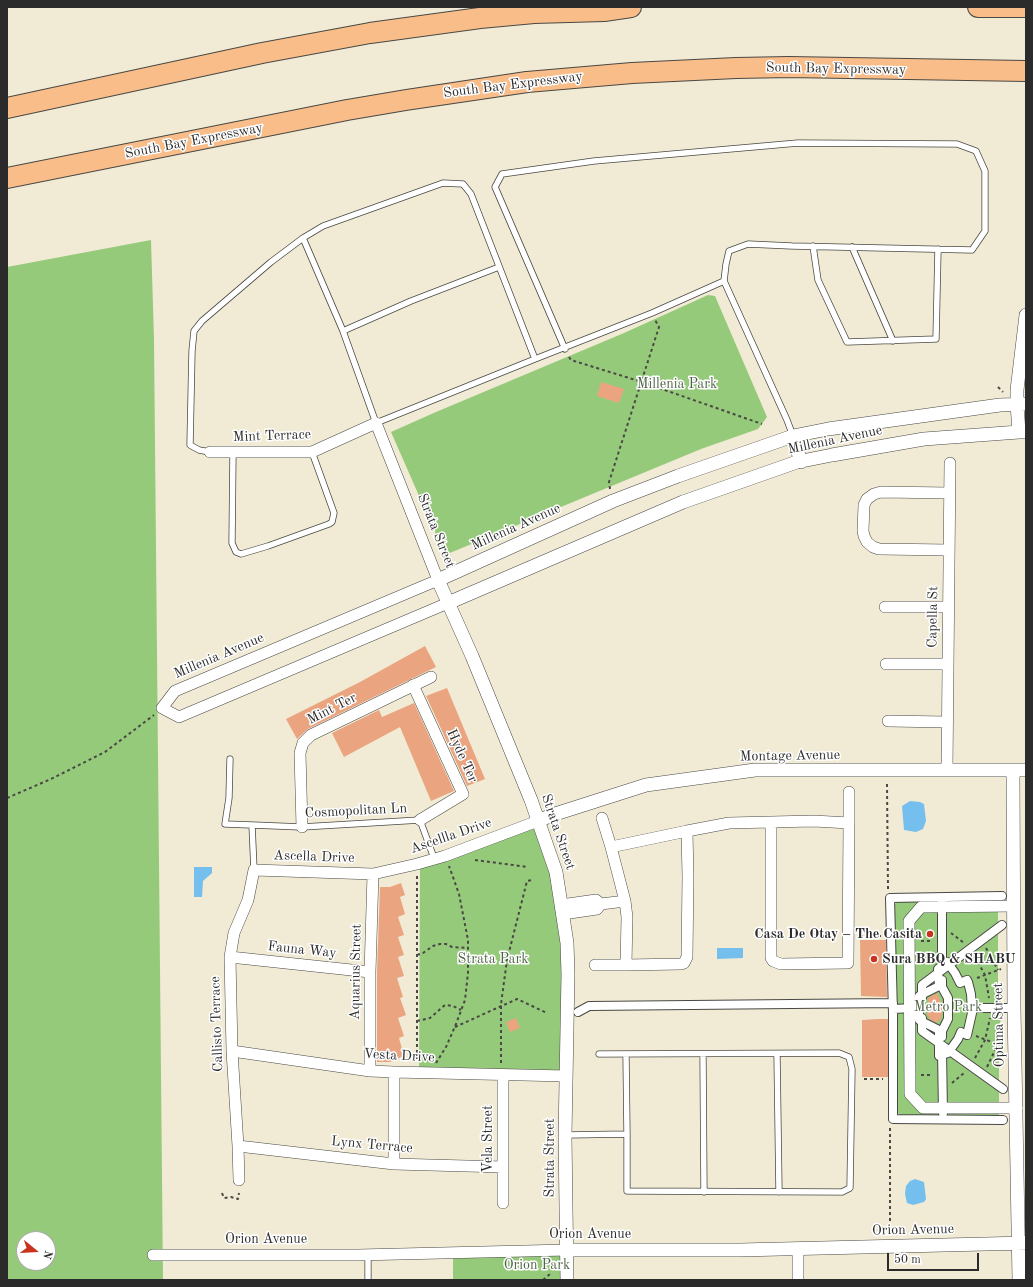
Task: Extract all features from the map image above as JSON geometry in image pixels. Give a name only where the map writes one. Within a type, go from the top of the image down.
[{"type":"highway","points":[[7,108],[262,53],[370,33],[534,13],[604,11],[631,7]]},
{"type":"highway","points":[[978,7],[1026,7]]},
{"type":"highway","name":"South Bay Expressway","points":[[7,178],[346,110],[527,82],[632,72],[736,68],[811,67],[1026,71]]},
{"type":"street","points":[[1022,432],[1021,404],[1018,382],[1026,315]]},
{"type":"street","name":"Millenia Avenue","points":[[1021,404],[828,429],[793,436],[678,476],[613,501],[438,580],[175,691],[162,708],[179,717],[683,502],[801,462],[924,439],[1022,432]]},
{"type":"street","name":"Mint Terrace","points":[[210,452],[312,452],[376,423]]},
{"type":"street","name":"Strata Street","points":[[376,423],[438,580],[472,656],[538,821],[556,872],[566,943],[568,974],[565,1136],[567,1280]]},
{"type":"street","points":[[793,436],[801,462]]},
{"type":"street","name":"Capella St","points":[[947,770],[950,463]]},
{"type":"street","points":[[949,550],[875,548],[864,538],[864,521],[865,503],[869,497],[876,493],[950,493]]},
{"type":"street","points":[[885,607],[949,607]]},
{"type":"street","points":[[886,664],[948,664]]},
{"type":"street","name":"Mint Ter","points":[[302,827],[300,753],[303,743],[311,735],[431,677]]},
{"type":"street","name":"Hyde Ter","points":[[413,685],[463,794],[420,820]]},
{"type":"street","points":[[888,721],[947,722]]},
{"type":"street","name":"Montage Avenue","points":[[538,821],[552,815],[646,785],[755,770],[1020,770]]},
{"type":"street","name":"Optima Street","points":[[1019,1280],[1022,1244],[1016,1108],[1020,1008],[1014,906],[1020,770]]},
{"type":"street","points":[[771,822],[771,958],[773,961],[781,964],[848,963],[849,792]]},
{"type":"street","points":[[602,818],[625,901],[627,917],[626,965]]},
{"type":"street","name":"Ascellla Drive","points":[[373,874],[445,856],[538,821]]},
{"type":"street","points":[[611,847],[728,823],[814,821],[849,823]]},
{"type":"street","points":[[595,965],[684,963],[687,957],[687,831]]},
{"type":"street","name":"Ascella Drive","points":[[254,870],[373,874]]},
{"type":"street","name":"Callisto Terrace","points":[[238,1180],[238,1146],[232,1051],[230,957],[234,933],[248,900],[254,870]]},
{"type":"street","name":"Aquarius Street","points":[[370,1071],[370,972],[373,874]]},
{"type":"street","points":[[941,1045],[922,1031],[922,1022],[917,1008],[909,962],[909,921],[921,907],[942,902],[1002,896]]},
{"type":"street","points":[[1014,906],[890,898],[893,1006],[893,1119],[1016,1108]]},
{"type":"street","points":[[562,910],[596,900],[601,904],[625,901]]},
{"type":"street","points":[[942,902],[942,987],[948,998],[948,1019],[942,1031],[939,1056],[946,1053]]},
{"type":"street","points":[[1002,925],[943,967],[922,985],[922,994],[917,1008],[910,1075],[910,1094],[924,1108],[943,1114],[1003,1120]]},
{"type":"street","name":"Fauna Way","points":[[230,957],[370,972]]},
{"type":"street","points":[[943,967],[960,983],[967,980],[971,994],[972,1008],[971,1020],[967,1035],[960,1032],[946,1053],[942,1075],[943,1114]]},
{"type":"street","points":[[578,1012],[589,1006],[893,1006],[917,1008]]},
{"type":"street","points":[[972,1008],[1020,1008]]},
{"type":"street","name":"Vesta Drive","points":[[232,1051],[370,1071],[566,1076]]},
{"type":"street","points":[[946,1053],[982,1074],[1003,1090]]},
{"type":"street","points":[[394,1072],[394,1164]]},
{"type":"street","name":"Vela Street","points":[[503,1075],[504,1203]]},
{"type":"street","name":"Lynx Terrace","points":[[238,1146],[394,1164],[503,1167]]},
{"type":"street","name":"Orion Avenue","points":[[154,1256],[567,1250],[740,1250],[1022,1244]]},
{"type":"street","points":[[798,1249],[798,1280]]},
{"type":"lane","points":[[565,349],[495,187],[502,174],[594,161],[798,143],[957,144],[976,151],[985,171],[985,231],[972,250],[748,244],[729,251],[724,281],[788,420],[793,436]]},
{"type":"lane","points":[[210,452],[199,450],[190,445],[194,331],[202,321],[272,262],[303,238],[323,226],[443,183],[463,184],[471,194],[535,359]]},
{"type":"lane","points":[[303,238],[343,331],[376,423],[535,359],[565,349],[724,281]]},
{"type":"lane","points":[[813,246],[818,280],[847,342],[936,339],[938,249]]},
{"type":"lane","points":[[852,247],[893,341]]},
{"type":"lane","points":[[343,331],[411,301],[499,267]]},
{"type":"lane","points":[[232,452],[232,543],[236,552],[241,554],[332,522],[334,513],[312,452]]},
{"type":"lane","name":"Cosmopolitan Ln","points":[[230,759],[229,798],[226,824],[302,827],[420,820],[434,858]]},
{"type":"lane","points":[[252,825],[254,870]]},
{"type":"lane","points":[[599,1054],[626,1054],[703,1054],[777,1054],[839,1054],[849,1057],[852,1069],[850,1188],[842,1192],[627,1192],[626,1054]]},
{"type":"lane","points":[[703,1054],[704,1192]]},
{"type":"lane","points":[[777,1054],[778,1192]]},
{"type":"lane","points":[[565,1136],[627,1134]]},
{"type":"lane","points":[[368,1254],[368,1280]]},
{"type":"path","points":[[613,501],[609,482],[659,327],[652,313]]},
{"type":"path","points":[[565,349],[571,360],[642,382],[762,424]]},
{"type":"path","points":[[7,798],[51,779],[104,752],[162,708]]},
{"type":"path","points":[[435,1065],[455,1027],[465,1000],[468,973],[468,940],[459,894],[445,856]]},
{"type":"path","points":[[475,860],[528,867]]},
{"type":"path","points":[[416,864],[417,1065]]},
{"type":"path","points":[[501,1064],[501,1007],[507,960],[527,881],[533,880]]},
{"type":"path","points":[[859,936],[891,936]]},
{"type":"path","points":[[909,941],[942,941]]},
{"type":"path","points":[[981,941],[998,970]]},
{"type":"path","points":[[417,955],[423,953],[432,946],[440,944],[446,944],[452,947],[468,948]]},
{"type":"path","points":[[909,962],[943,967]]},
{"type":"path","points":[[968,982],[1002,969]]},
{"type":"path","points":[[455,1027],[517,999],[547,1013]]},
{"type":"path","points":[[417,1021],[430,1018],[445,1005],[453,1006],[461,1010]]},
{"type":"path","points":[[968,1033],[1003,1046]]},
{"type":"path","points":[[982,1074],[990,1063],[998,1044]]},
{"type":"path","points":[[910,1075],[942,1075]]},
{"type":"path","points":[[864,1080],[893,1079]]},
{"type":"path","points":[[222,1193],[224,1198],[231,1197],[238,1199],[240,1192]]},
{"type":"path","points":[[543,1280],[550,1274]]},
{"type":"green space","points":[[151,240],[154,339],[163,1280],[7,1280],[7,267]]},
{"type":"green space","name":"Millenia Park","points":[[708,295],[715,296],[767,417],[758,429],[701,449],[445,555],[391,432],[624,333]]},
{"type":"green space","name":"Strata Park","points":[[538,821],[563,905],[566,1076],[419,1073],[420,863]]},
{"type":"green space","name":"Metro Park","points":[[998,898],[998,985],[1001,998],[999,1032],[999,1117],[901,1116],[896,1111],[894,905],[899,900]]},
{"type":"green space","name":"Orion Park","points":[[567,1250],[567,1280],[453,1280],[453,1253]]},
{"type":"water","points":[[910,801],[924,804],[926,821],[923,829],[916,832],[904,830],[902,806]]},
{"type":"water","points":[[194,867],[212,867],[212,873],[203,881],[202,897],[194,897]]},
{"type":"water","points":[[717,948],[743,948],[743,958],[717,959]]},
{"type":"water","points":[[915,1179],[924,1182],[926,1199],[924,1202],[913,1205],[907,1203],[905,1194],[906,1186],[910,1181]]},
{"type":"building","points":[[601,382],[624,389],[619,403],[597,396]]},
{"type":"building","points":[[425,646],[436,667],[308,729],[297,739],[286,719],[360,682]]},
{"type":"building","points":[[447,688],[485,779],[467,786],[426,696]]},
{"type":"building","points":[[414,703],[454,791],[431,801],[400,727],[344,757],[332,733],[379,710],[382,717]]},
{"type":"building","points":[[401,883],[405,895],[400,897],[405,914],[398,917],[404,935],[398,937],[404,955],[398,957],[404,976],[397,978],[403,997],[400,998],[406,1015],[398,1018],[404,1036],[399,1038],[404,1056],[390,1062],[377,1062],[377,972],[380,887],[390,887]]},
{"type":"building","name":"Sura BBQ & SHABU","points":[[860,940],[886,940],[887,997],[861,996]]},
{"type":"building","points":[[937,993],[942,1002],[942,1014],[940,1021],[938,1020],[937,1023],[929,1019],[929,1016],[927,1016],[929,1004],[928,998]]},
{"type":"building","points":[[516,1018],[520,1028],[510,1032],[506,1022]]},
{"type":"building","points":[[888,1019],[888,1077],[862,1077],[862,1020]]},
{"type":"place","name":"Casa De Otay – The Casita","points":[[930,934]]},
{"type":"place","name":"Sura BBQ & SHABU","points":[[874,959]]}]
